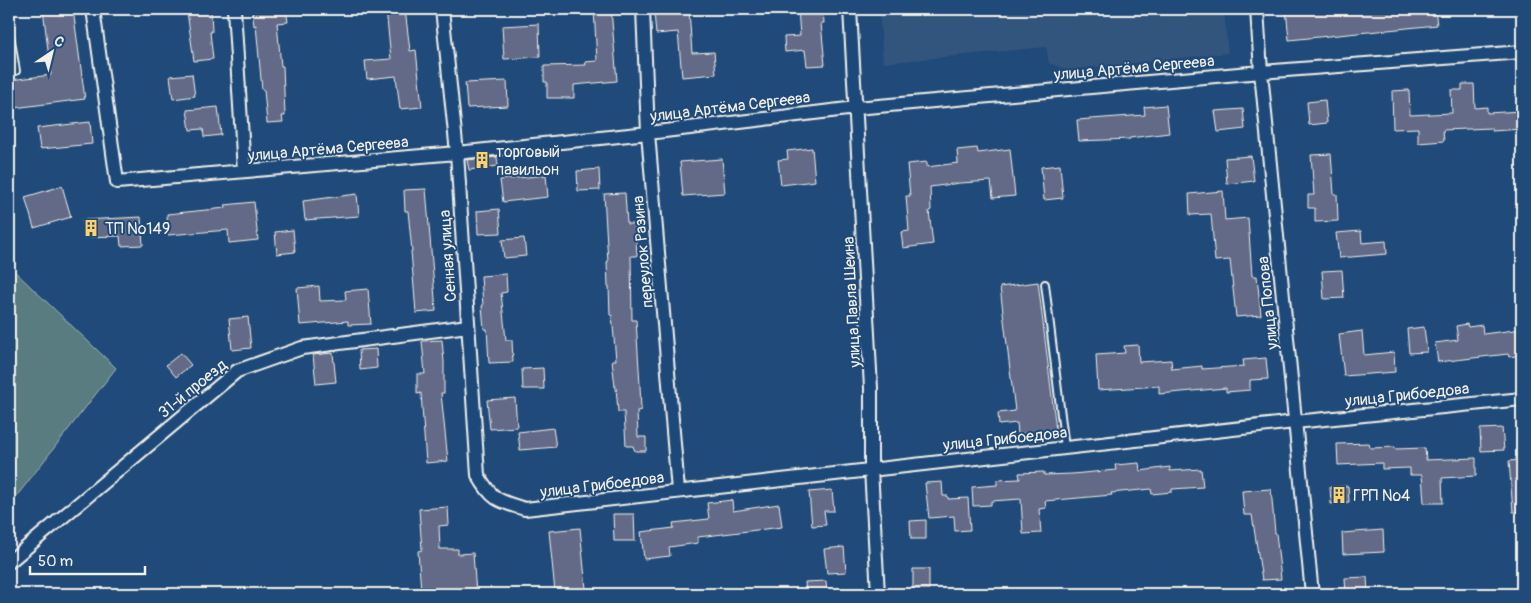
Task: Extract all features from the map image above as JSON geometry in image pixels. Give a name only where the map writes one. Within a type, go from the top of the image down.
[{"type":"street","name":"улица Артёма Сергеева","points":[[93,9],[117,182],[457,153],[648,133],[856,108],[1261,72],[1522,52]]},
{"type":"street","points":[[234,9],[244,171]]},
{"type":"street","name":"Сенная улица","points":[[442,9],[457,153],[478,475],[486,491],[493,497]]},
{"type":"street","name":"переулок Разина","points":[[643,9],[648,133],[678,491]]},
{"type":"street","name":"улица Павла Шеина","points":[[850,9],[871,379],[871,469],[878,594]]},
{"type":"street","name":"улица Попова","points":[[1257,9],[1261,72],[1312,594]]},
{"type":"street","name":"31-й проезд","points":[[9,562],[238,371],[302,348],[468,326]]},
{"type":"street","name":"улица Грибоедова","points":[[493,497],[502,503],[525,509],[1295,422],[1522,399]]},
{"type":"lane","points":[[9,28],[16,71]]},
{"type":"lane","points":[[1045,284],[1065,448]]},
{"type":"shaded area","points":[[879,9],[1224,9],[1228,53],[1066,70],[1049,63],[1046,47],[883,63]]},
{"type":"green space","points":[[9,266],[116,368],[9,506]]},
{"type":"building","points":[[43,9],[73,9],[85,99],[14,108],[10,80],[51,75]]},
{"type":"building","points":[[252,9],[286,9],[288,22],[277,23],[281,66],[283,66],[285,116],[282,116],[283,122],[267,123],[256,25],[254,26]]},
{"type":"building","points":[[386,9],[405,9],[410,51],[416,50],[422,107],[400,109],[396,76],[367,79],[365,61],[391,59]]},
{"type":"building","points":[[594,9],[611,9],[617,81],[574,85],[574,98],[547,98],[544,66],[586,65],[585,62],[597,61]]},
{"type":"building","points":[[798,9],[823,9],[824,23],[821,23],[825,65],[807,66],[805,50],[785,52],[784,37],[800,36]]},
{"type":"building","points":[[1286,9],[1435,9],[1437,25],[1289,40]]},
{"type":"building","points":[[689,10],[692,53],[714,52],[716,74],[682,77],[678,32],[656,34],[654,12]]},
{"type":"building","points":[[211,11],[212,32],[210,32],[213,59],[194,61],[187,12]]},
{"type":"building","points":[[539,24],[540,57],[504,59],[502,26]]},
{"type":"building","points":[[192,74],[195,96],[173,99],[170,76]]},
{"type":"building","points":[[507,81],[508,106],[467,108],[465,83]]},
{"type":"building","points":[[1462,84],[1474,84],[1475,108],[1487,107],[1487,113],[1522,111],[1522,129],[1492,131],[1492,128],[1443,130],[1444,141],[1418,143],[1418,128],[1393,129],[1392,91],[1409,90],[1410,115],[1452,113],[1451,90],[1462,90]]},
{"type":"building","points":[[1325,100],[1327,123],[1309,125],[1307,102]]},
{"type":"building","points":[[1166,105],[1169,133],[1130,139],[1079,141],[1077,120],[1145,115],[1144,107]]},
{"type":"building","points":[[218,107],[221,135],[204,137],[203,129],[190,130],[187,110]]},
{"type":"building","points":[[1243,109],[1245,129],[1218,132],[1215,111]]},
{"type":"building","points":[[90,122],[92,144],[40,149],[37,128]]},
{"type":"building","points":[[812,148],[815,181],[781,185],[778,160],[788,159],[787,151]]},
{"type":"building","points":[[977,148],[978,153],[1010,149],[1015,196],[993,198],[991,181],[930,187],[931,210],[929,211],[933,244],[903,248],[901,232],[909,231],[906,196],[910,196],[907,164],[927,162],[927,167],[958,163],[957,150]]},
{"type":"building","points":[[1331,154],[1334,194],[1337,194],[1338,221],[1315,222],[1315,208],[1308,208],[1308,195],[1314,195],[1311,155]]},
{"type":"building","points":[[1251,156],[1254,181],[1227,184],[1225,158]]},
{"type":"building","name":"торговый павильон","points":[[497,157],[498,166],[469,170],[467,160]]},
{"type":"building","points":[[722,159],[725,193],[683,196],[680,162]]},
{"type":"building","points":[[1060,165],[1063,198],[1044,200],[1041,167]]},
{"type":"building","points":[[599,169],[600,190],[578,191],[577,171]]},
{"type":"building","points":[[546,175],[548,197],[503,202],[500,180]]},
{"type":"building","points":[[62,186],[71,217],[34,228],[25,197]]},
{"type":"building","points":[[426,189],[436,311],[416,313],[412,251],[408,211],[405,211],[404,190]]},
{"type":"building","points":[[1223,191],[1225,220],[1248,218],[1252,276],[1257,276],[1261,315],[1236,317],[1230,260],[1215,261],[1211,214],[1190,215],[1189,194]]},
{"type":"building","points":[[625,193],[627,224],[635,224],[637,256],[631,256],[632,320],[636,320],[640,385],[641,410],[637,411],[638,437],[646,437],[646,451],[635,451],[633,446],[626,446],[624,412],[618,412],[612,360],[616,360],[612,315],[610,315],[604,194]]},
{"type":"building","points":[[357,194],[359,216],[305,220],[303,201]]},
{"type":"building","points":[[254,202],[258,240],[229,243],[228,230],[168,235],[167,214],[226,208],[225,205]]},
{"type":"building","points":[[499,209],[501,233],[478,234],[477,211]]},
{"type":"building","points":[[141,217],[143,245],[121,246],[120,236],[84,237],[83,220]]},
{"type":"building","points":[[293,230],[295,252],[277,254],[275,232]]},
{"type":"building","points":[[1361,231],[1362,243],[1386,241],[1387,254],[1339,258],[1336,233]]},
{"type":"building","points":[[524,238],[526,256],[504,258],[502,240]]},
{"type":"building","points":[[1342,270],[1344,298],[1324,299],[1322,271]]},
{"type":"building","points":[[506,274],[507,292],[501,293],[506,340],[512,340],[513,362],[489,363],[487,329],[484,329],[481,276]]},
{"type":"building","points":[[1038,282],[1056,430],[1018,434],[1017,423],[999,425],[998,413],[1015,411],[1000,287]]},
{"type":"building","points":[[319,286],[320,301],[346,300],[345,291],[368,289],[371,324],[348,325],[348,321],[300,325],[297,288]]},
{"type":"building","points":[[248,317],[251,348],[232,350],[229,319]]},
{"type":"building","points":[[1467,324],[1468,327],[1482,325],[1483,334],[1522,329],[1522,355],[1509,357],[1508,354],[1438,362],[1435,343],[1458,340],[1456,326]]},
{"type":"building","points":[[1424,327],[1427,352],[1409,353],[1407,329]]},
{"type":"building","points":[[1362,331],[1364,355],[1394,352],[1395,372],[1344,376],[1339,334]]},
{"type":"building","points":[[442,340],[444,393],[441,393],[448,461],[426,463],[421,393],[417,394],[417,374],[425,374],[422,341]]},
{"type":"building","points":[[1138,345],[1139,362],[1171,360],[1172,369],[1202,366],[1202,369],[1244,366],[1243,360],[1266,358],[1268,379],[1250,380],[1250,390],[1226,392],[1226,388],[1159,394],[1159,386],[1098,390],[1096,355],[1125,353],[1124,346]]},
{"type":"building","points":[[376,349],[377,368],[360,370],[359,350]]},
{"type":"building","points":[[181,353],[191,365],[176,377],[166,365]]},
{"type":"building","points":[[333,353],[336,382],[316,384],[313,355]]},
{"type":"building","points":[[543,368],[544,389],[523,389],[522,369]]},
{"type":"building","points":[[515,398],[517,427],[490,429],[487,400]]},
{"type":"building","points":[[553,428],[556,447],[520,450],[518,432]]},
{"type":"building","points":[[1502,428],[1504,450],[1481,451],[1480,429]]},
{"type":"building","points":[[1369,443],[1370,448],[1425,448],[1426,460],[1476,458],[1476,476],[1442,478],[1443,503],[1424,503],[1422,475],[1410,475],[1410,468],[1382,469],[1382,463],[1338,465],[1337,444]]},
{"type":"building","points":[[1522,460],[1522,512],[1513,512],[1509,461]]},
{"type":"building","points":[[1139,463],[1140,471],[1170,467],[1170,471],[1201,469],[1203,487],[1172,489],[1172,492],[1152,494],[1151,489],[1111,493],[1112,495],[1045,501],[1046,508],[1039,509],[1041,533],[1023,534],[1021,499],[991,501],[991,505],[973,506],[972,487],[997,485],[997,480],[1020,479],[1019,473],[1044,472],[1044,475],[1072,474],[1116,470],[1115,465]]},
{"type":"building","points":[[942,482],[943,496],[948,496],[948,499],[968,498],[970,530],[955,531],[954,516],[929,518],[925,483]]},
{"type":"building","name":"ГРП №4","points":[[1348,486],[1349,502],[1331,504],[1330,487]]},
{"type":"building","points":[[1271,489],[1281,579],[1262,580],[1252,515],[1244,515],[1242,491]]},
{"type":"building","points":[[832,490],[834,511],[824,511],[826,525],[812,526],[809,492]]},
{"type":"building","points":[[732,500],[733,511],[779,504],[782,527],[698,537],[698,543],[669,547],[670,556],[644,559],[641,532],[674,528],[673,523],[709,519],[707,503]]},
{"type":"building","points":[[448,507],[449,525],[439,526],[440,549],[458,549],[458,554],[473,553],[476,594],[452,594],[452,589],[421,591],[418,551],[422,550],[419,509]]},
{"type":"building","points":[[613,514],[634,514],[635,541],[614,541]]},
{"type":"building","points":[[926,520],[926,539],[911,539],[910,521]]},
{"type":"building","points":[[580,528],[586,589],[555,592],[549,531]]},
{"type":"building","points":[[1383,530],[1384,552],[1343,554],[1342,533]]},
{"type":"building","points":[[844,547],[846,572],[827,573],[824,549]]},
{"type":"building","points":[[913,569],[929,569],[929,589],[913,589]]},
{"type":"building","points":[[1367,577],[1368,594],[1346,594],[1345,578]]},
{"type":"building","points":[[826,581],[827,594],[806,594],[805,582]]},
{"type":"place","name":"торговый павильон","points":[[482,160]]},
{"type":"place","name":"ТП №149","points":[[91,228]]},
{"type":"place","name":"ГРП №4","points":[[1339,495]]}]
